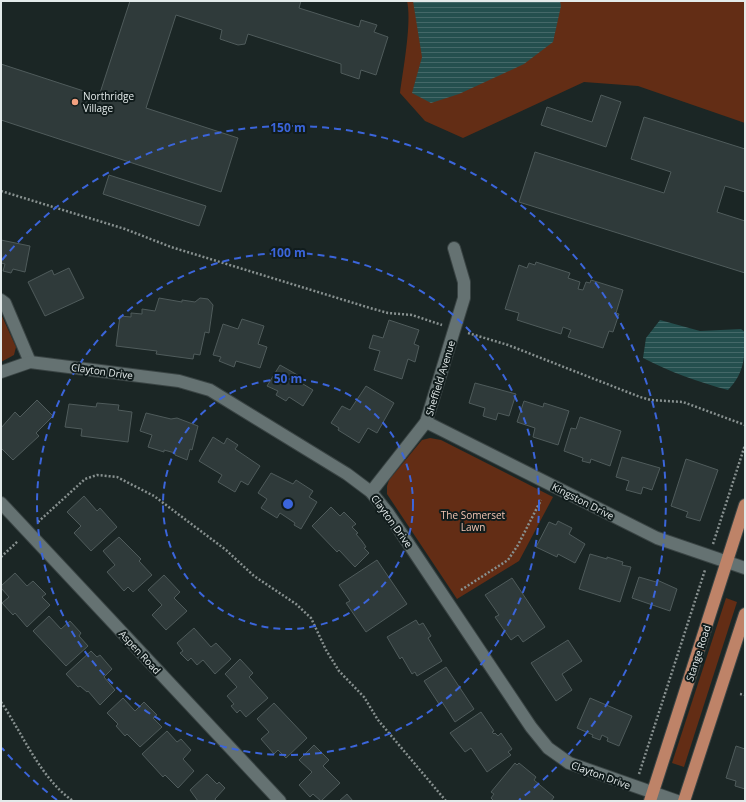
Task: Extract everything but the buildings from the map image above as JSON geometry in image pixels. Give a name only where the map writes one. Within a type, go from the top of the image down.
[{"type":"main road","name":"Stange Road","points":[[652,797],[745,505]]},
{"type":"main road","points":[[684,801],[745,614]]},
{"type":"street","name":"Sheffield Avenue","points":[[370,492],[426,422],[464,298],[464,282],[454,248]]},
{"type":"street","points":[[1,300],[5,303],[30,362]]},
{"type":"street","name":"Clayton Drive","points":[[1,372],[30,362],[179,381],[210,390],[347,474],[370,492],[388,513],[531,727],[548,748],[568,763],[652,797],[677,801]]},
{"type":"street","name":"Kingston Drive","points":[[426,422],[657,538],[745,568]]},
{"type":"street","name":"Aspen Road","points":[[1,503],[280,801]]},
{"type":"path","points":[[1,191],[124,229],[171,247],[370,308],[388,313],[412,315],[508,345],[651,400],[683,402],[745,425]]},
{"type":"path","points":[[713,545],[745,445]]},
{"type":"path","points":[[1,557],[85,479],[91,476],[97,475],[117,477],[149,492],[217,543],[249,572],[296,604],[311,618],[326,650],[339,671],[364,697],[378,720],[446,801]]},
{"type":"path","points":[[461,590],[508,560],[518,545],[541,500]]},
{"type":"path","points":[[639,775],[705,568]]},
{"type":"path","points":[[740,694],[745,696]]},
{"type":"path","points":[[1,702],[38,761],[56,785],[73,801]]},
{"type":"green space","points":[[407,1],[745,1],[745,123],[638,86],[584,82],[463,138],[425,121],[400,93],[408,33]]},
{"type":"green space","points":[[1,314],[16,347],[14,355],[1,362]]},
{"type":"green space","name":"The Somerset Lawn","points":[[430,438],[441,440],[553,497],[519,561],[457,599],[387,494],[389,480],[422,440]]},
{"type":"green space","points":[[726,598],[737,602],[684,767],[672,763]]},
{"type":"water","points":[[413,1],[560,1],[561,6],[553,42],[524,64],[459,94],[431,103],[412,93],[422,57]]},
{"type":"water","points":[[660,320],[700,331],[741,329],[745,332],[743,363],[734,384],[728,390],[706,384],[663,368],[643,358],[646,338]]},
{"type":"place","name":"Northridge Village","points":[[75,102]]}]
